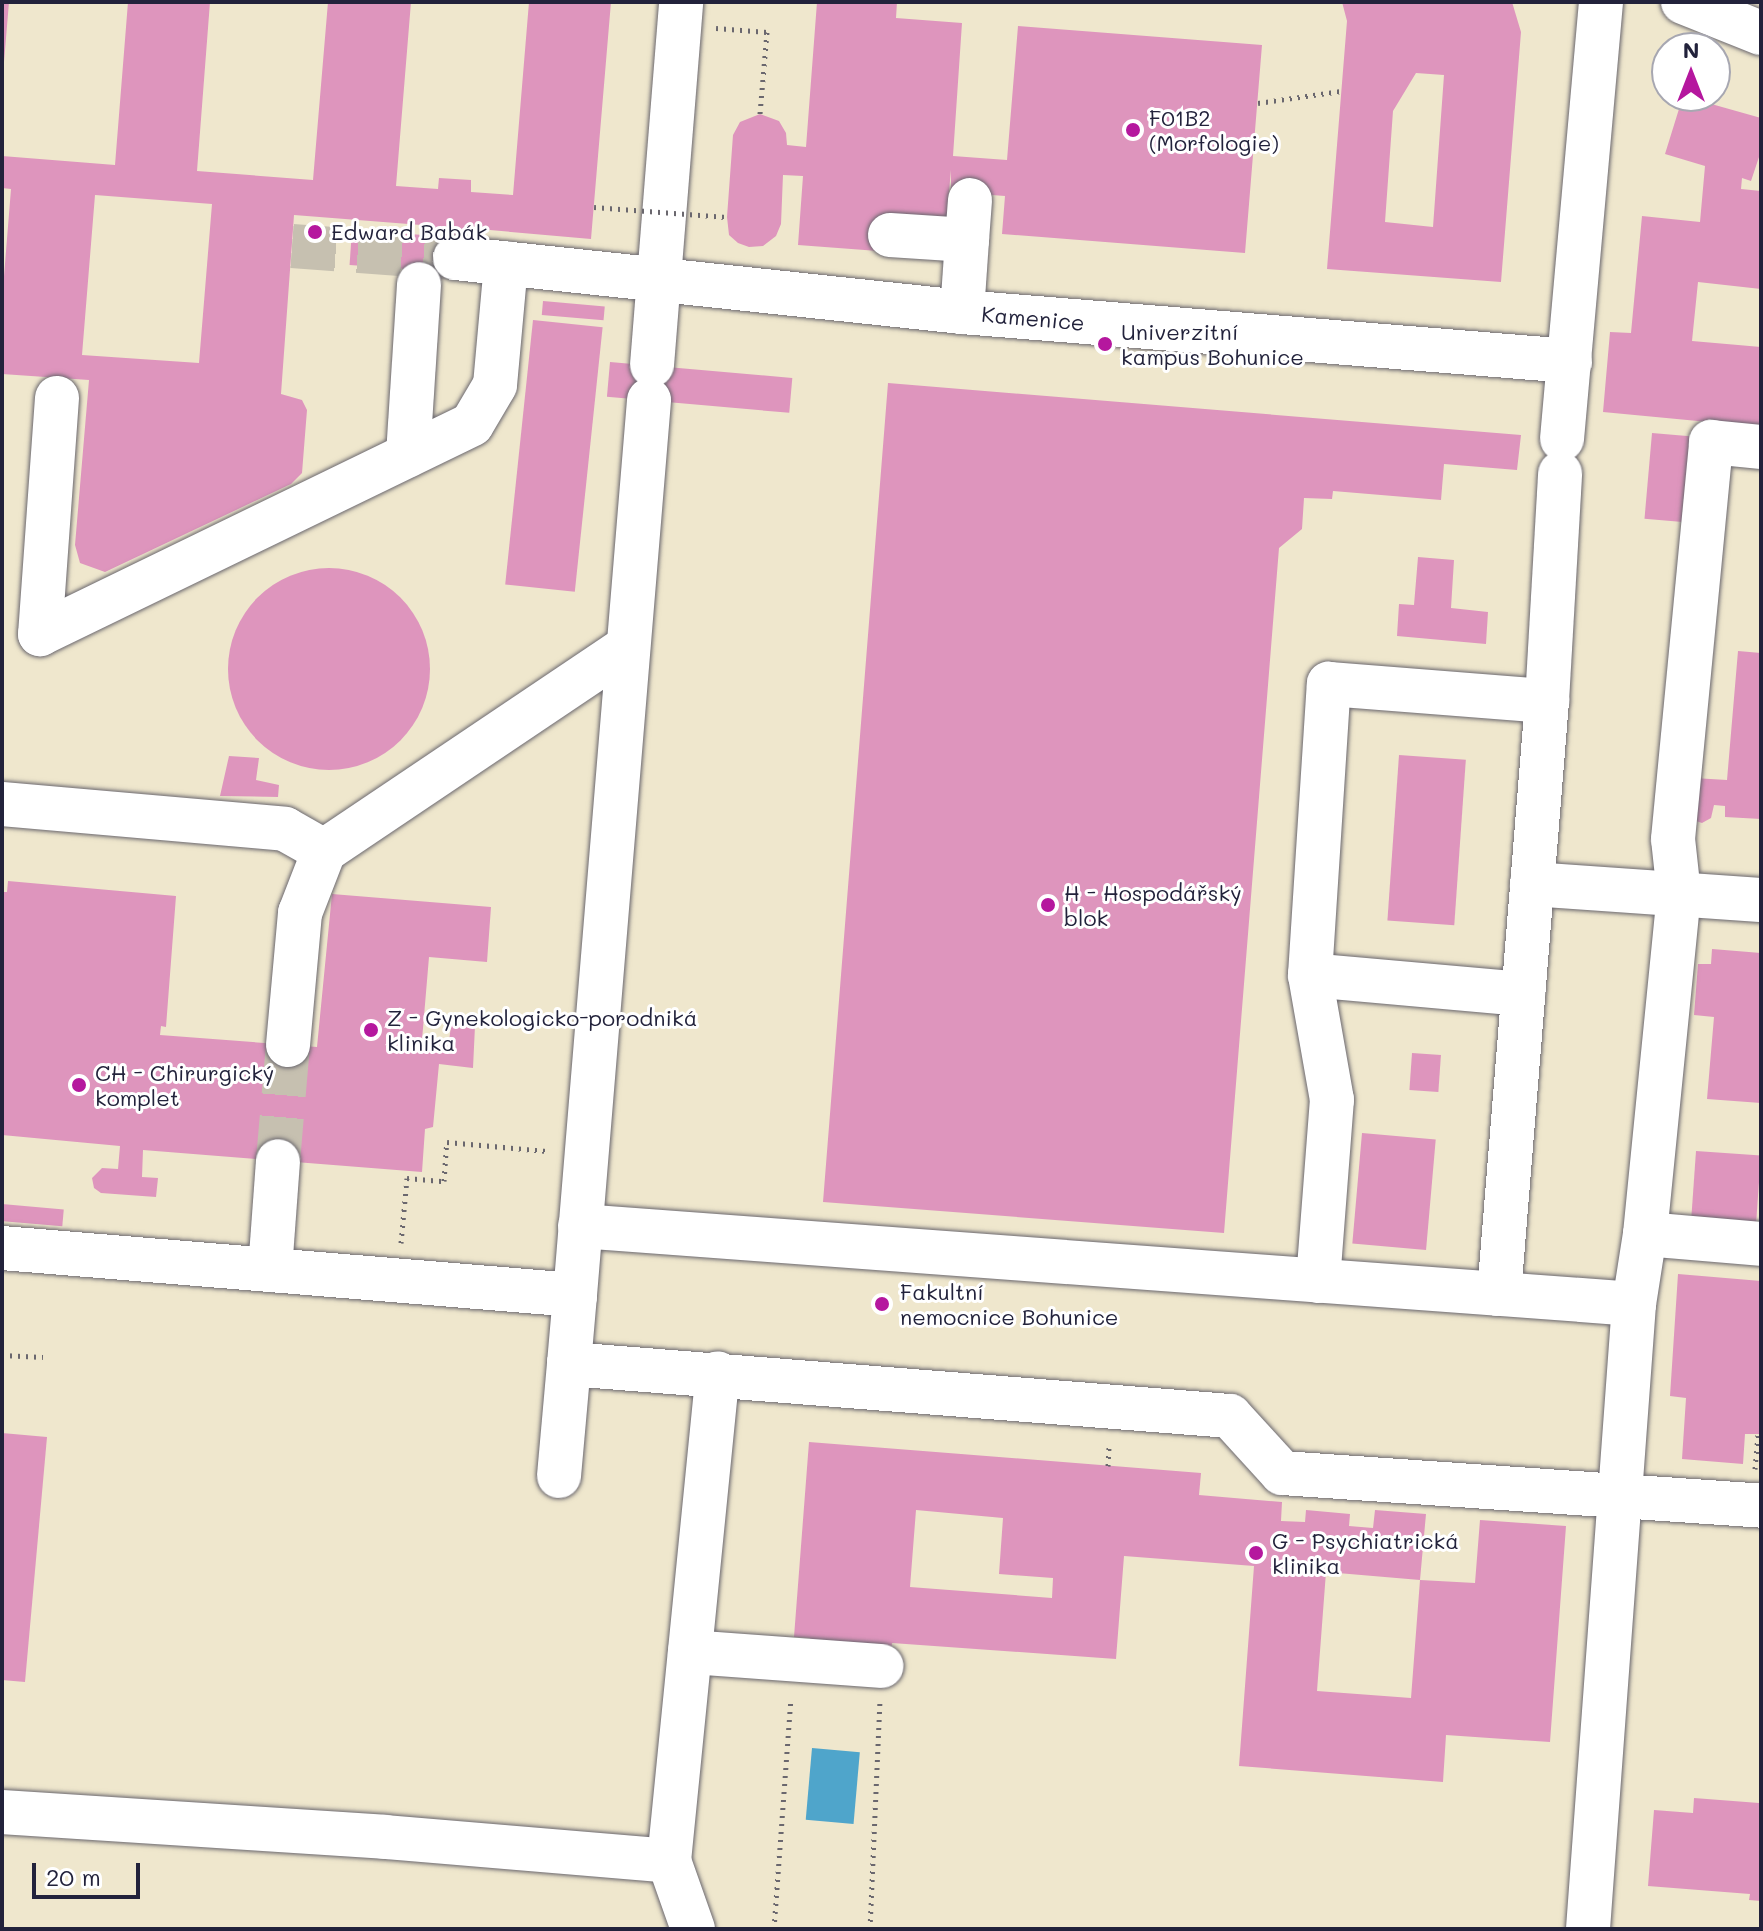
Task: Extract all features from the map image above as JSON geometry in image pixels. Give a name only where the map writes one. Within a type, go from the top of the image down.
[{"type":"street","points":[[1499,1294],[1547,701],[1561,456],[1601,2]]},
{"type":"street","points":[[1683,2],[1761,33]]},
{"type":"street","points":[[559,1476],[680,13]]},
{"type":"street","points":[[890,235],[969,220],[962,312]]},
{"type":"street","name":"Kamenice","points":[[455,258],[962,312],[1570,361]]},
{"type":"street","points":[[57,398],[40,634],[472,424],[495,385],[506,263]]},
{"type":"street","points":[[408,455],[419,284]]},
{"type":"street","points":[[1588,1929],[1634,1304],[1645,1234],[1679,894],[1673,839],[1711,442],[1761,447]]},
{"type":"street","points":[[288,1045],[300,913],[324,851],[628,647]]},
{"type":"street","points":[[1318,1281],[1332,1100],[1310,975],[1329,684],[1547,701]]},
{"type":"street","points":[[2,804],[285,829],[324,851]]},
{"type":"street","points":[[1532,884],[1761,900]]},
{"type":"street","points":[[1310,975],[1523,994]]},
{"type":"street","points":[[270,1270],[278,1161]]},
{"type":"street","points":[[580,1226],[1634,1304]]},
{"type":"street","points":[[1645,1234],[1761,1244]]},
{"type":"street","points":[[2,1248],[575,1295]]},
{"type":"street","points":[[569,1364],[718,1373],[1230,1416],[1282,1473],[1761,1506]]},
{"type":"street","points":[[693,1929],[669,1861],[718,1373]]},
{"type":"street","points":[[690,1652],[881,1666]]},
{"type":"street","points":[[2,1812],[385,1837],[669,1861]]},
{"type":"path","points":[[680,13],[767,32],[760,114]]},
{"type":"path","points":[[1258,103],[1341,91]]},
{"type":"path","points":[[594,207],[727,217]]},
{"type":"path","points":[[398,1280],[407,1178],[444,1181],[447,1142],[586,1155]]},
{"type":"path","points":[[2,1355],[43,1357]]},
{"type":"path","points":[[774,1929],[794,1660]]},
{"type":"path","points":[[870,1929],[881,1666]]},
{"type":"water","points":[[812,1748],[860,1752],[854,1824],[806,1820]]},
{"type":"building","points":[[2,2],[9,2],[4,62],[2,62]]},
{"type":"building","points":[[128,2],[210,2],[197,171],[313,180],[328,2],[411,2],[396,186],[438,189],[439,178],[471,180],[471,192],[513,195],[529,2],[611,2],[591,239],[467,228],[466,236],[434,233],[434,226],[294,215],[281,394],[302,400],[307,410],[302,473],[291,484],[105,572],[80,563],[75,545],[89,380],[2,374],[2,301],[11,189],[2,188],[2,156],[115,165]],"holes":[[[95,195],[212,204],[199,363],[82,355]]]},
{"type":"building","points":[[817,2],[897,2],[896,18],[962,23],[953,156],[1007,160],[1018,26],[1262,45],[1245,253],[1002,234],[1005,196],[951,192],[951,170],[946,224],[878,251],[798,245],[803,176],[783,175],[781,224],[776,236],[763,246],[749,247],[738,243],[729,235],[727,217],[733,135],[740,122],[760,114],[779,121],[786,133],[787,145],[806,147]]},
{"type":"building","points":[[1342,2],[1512,2],[1521,32],[1501,282],[1327,269],[1347,21]],"holes":[[[1416,73],[1444,75],[1433,227],[1385,222],[1393,111]]]},
{"type":"building","points":[[1731,110],[1761,118],[1761,151],[1751,181],[1742,178],[1741,189],[1761,191],[1761,289],[1698,282],[1692,341],[1761,347],[1761,427],[1603,412],[1610,332],[1631,333],[1642,216],[1700,222],[1705,166],[1665,154],[1678,112],[1731,112]]},
{"type":"building","points":[[352,230],[456,237],[453,272],[350,265]]},
{"type":"building","points":[[543,301],[605,306],[604,320],[542,315]]},
{"type":"building","points":[[533,320],[603,327],[575,592],[505,585]]},
{"type":"building","points":[[610,362],[792,378],[789,413],[607,397]]},
{"type":"building","name":"H - Hospodářský blok","points":[[888,383],[1521,435],[1517,470],[1444,464],[1441,500],[1333,491],[1332,499],[1304,498],[1302,529],[1279,548],[1224,1233],[823,1202]]},
{"type":"building","points":[[1652,433],[1696,437],[1688,523],[1645,519]]},
{"type":"building","points":[[1418,557],[1454,560],[1451,608],[1488,612],[1486,644],[1397,636],[1399,604],[1414,605]]},
{"type":"building","points":[[329,568],[368,576],[400,598],[422,630],[430,669],[422,708],[400,740],[368,762],[329,770],[290,762],[258,740],[236,708],[228,669],[236,630],[258,598],[290,576]]},
{"type":"building","points":[[1738,651],[1761,653],[1761,819],[1725,817],[1725,806],[1714,805],[1711,818],[1702,823],[1696,821],[1694,778],[1727,780]]},
{"type":"building","points":[[1399,755],[1466,760],[1454,925],[1387,921]]},
{"type":"building","points":[[229,756],[259,758],[256,780],[279,785],[278,797],[220,796]]},
{"type":"building","points":[[8,881],[176,896],[166,1027],[161,1026],[160,1035],[317,1047],[332,894],[491,907],[487,962],[429,957],[422,1040],[449,1042],[451,1025],[461,1018],[475,1026],[473,1068],[439,1064],[433,1127],[425,1129],[422,1172],[143,1150],[142,1177],[158,1178],[156,1197],[101,1193],[94,1188],[92,1178],[102,1168],[118,1169],[120,1146],[2,1135],[2,892],[7,892]]},
{"type":"building","points":[[1712,949],[1761,953],[1761,1103],[1707,1099],[1714,1017],[1694,1015],[1698,964],[1711,964]]},
{"type":"building","points":[[1412,1053],[1441,1055],[1438,1092],[1409,1090]]},
{"type":"building","points":[[1362,1133],[1436,1139],[1426,1250],[1352,1244]]},
{"type":"building","points":[[1696,1151],[1761,1156],[1756,1222],[1691,1218]]},
{"type":"building","points":[[2,1204],[64,1209],[62,1226],[2,1221]]},
{"type":"building","points":[[1678,1274],[1761,1281],[1761,1434],[1745,1434],[1743,1464],[1682,1459],[1686,1398],[1670,1396]]},
{"type":"building","points":[[2,1433],[47,1437],[25,1682],[2,1680]]},
{"type":"building","points":[[809,1442],[1201,1473],[1199,1495],[1282,1502],[1281,1521],[1305,1522],[1306,1510],[1350,1514],[1349,1526],[1373,1528],[1375,1510],[1426,1514],[1420,1580],[1475,1583],[1480,1520],[1566,1526],[1550,1742],[1446,1735],[1443,1782],[1239,1766],[1254,1566],[1124,1556],[1116,1659],[892,1643],[890,1663],[808,1656],[810,1638],[794,1637]],"holes":[[[916,1510],[1003,1518],[999,1574],[1053,1578],[1052,1598],[910,1587]],[[1326,1572],[1420,1580],[1411,1698],[1317,1691]]]},
{"type":"building","points":[[1694,1798],[1759,1803],[1761,1901],[1749,1900],[1750,1894],[1648,1886],[1654,1810],[1693,1813]]},
{"type":"tunnel","points":[[292,246],[455,258]]},
{"type":"tunnel","points":[[278,1161],[288,1045]]},
{"type":"place","name":"F01B2 (Morfologie)","points":[[1133,130]]},
{"type":"place","name":"Edward Babák","points":[[315,232]]},
{"type":"place","name":"Univerzitní kampus Bohunice","points":[[1105,344]]},
{"type":"place","name":"H - Hospodářský blok","points":[[1048,905]]},
{"type":"place","name":"Z - Gynekologicko-porodniká klinika","points":[[371,1030]]},
{"type":"place","name":"CH - Chirurgický komplet","points":[[79,1085]]},
{"type":"place","name":"Fakultní nemocnice Bohunice","points":[[882,1304]]},
{"type":"place","name":"G - Psychiatrická klinika","points":[[1256,1553]]}]
